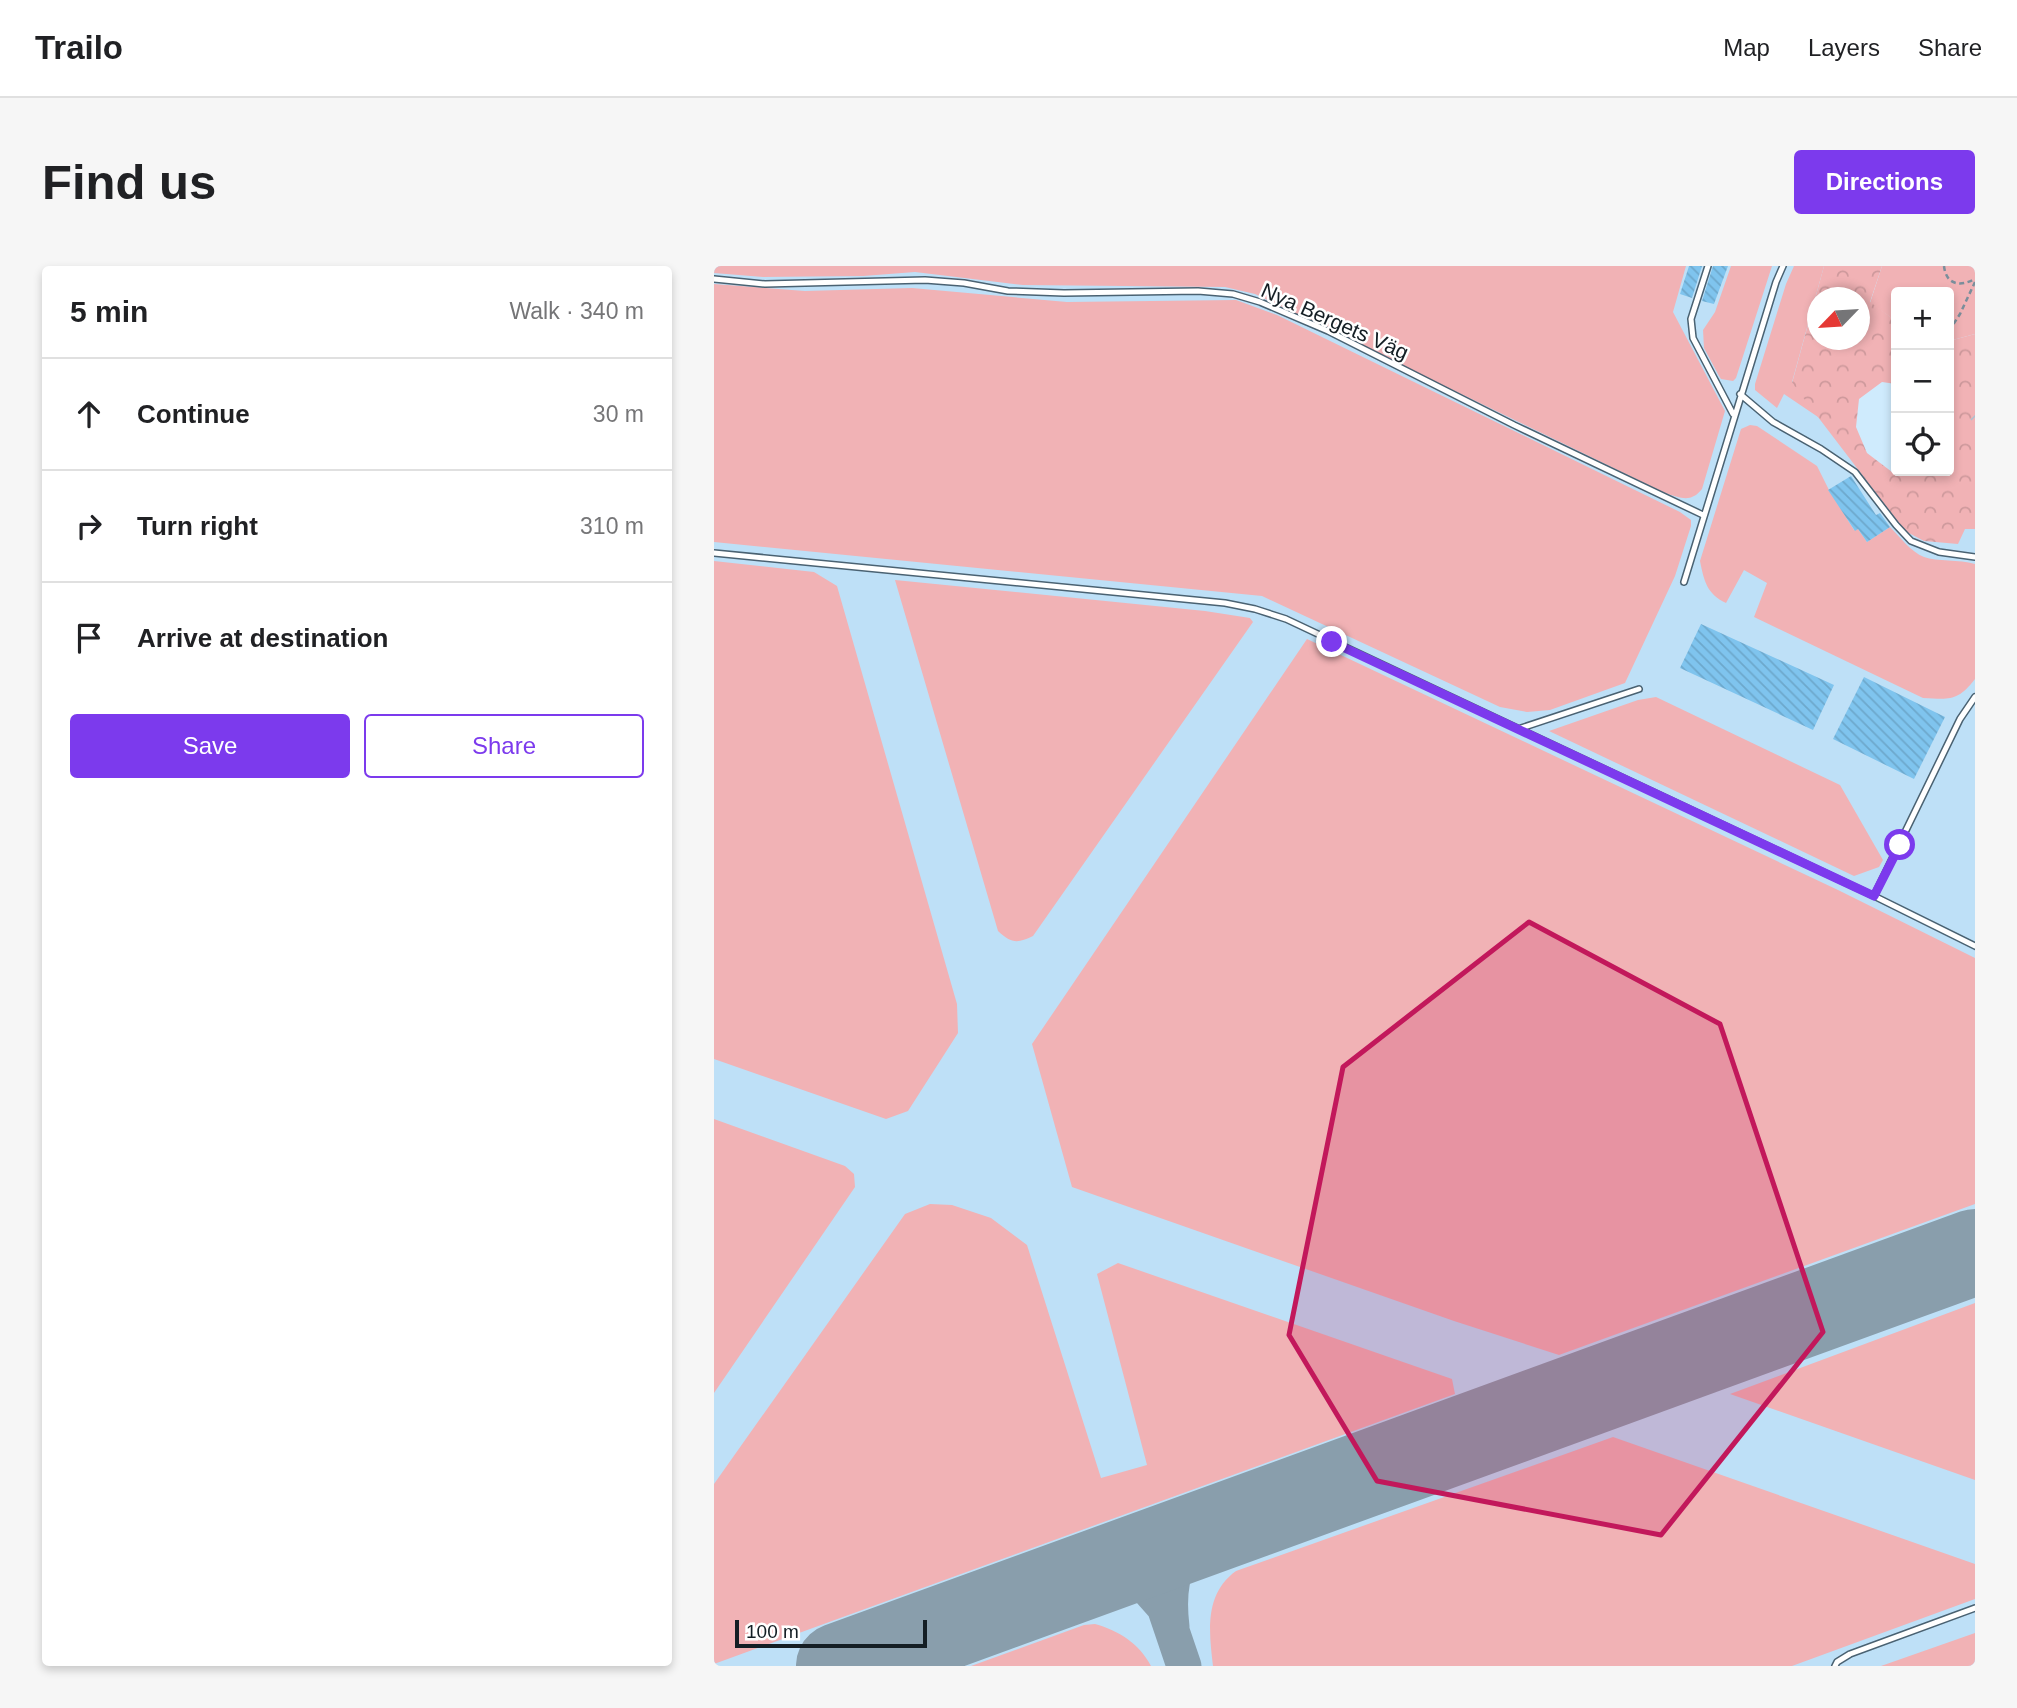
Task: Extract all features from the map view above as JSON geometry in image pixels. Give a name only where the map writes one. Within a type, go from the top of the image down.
[{"type":"lane","points":[[1708,266],[1691,319],[1693,338],[1734,414]]},
{"type":"lane","points":[[1684,582],[1740,394],[1783,266]]},
{"type":"lane","name":"Nya Bergets Väg","points":[[714,279],[765,284],[925,280],[964,283],[1008,291],[1198,291],[1233,294],[1260,302],[1328,331],[1514,425],[1703,515]]},
{"type":"lane","points":[[1740,394],[1773,422],[1855,472],[1911,541],[1938,552],[1975,557]]},
{"type":"lane","points":[[714,553],[1255,608],[1286,620],[1874,896],[1975,946]]},
{"type":"lane","points":[[1518,729],[1639,689]]},
{"type":"lane","points":[[1874,896],[1960,719],[1975,697]]},
{"type":"lane","points":[[1835,1666],[1850,1654],[1975,1608]]},
{"type":"path","points":[[1944,266],[1947,278],[1956,284],[1975,281]]},
{"type":"path","points":[[1954,323],[1975,281]]},
{"type":"highlighted area","points":[[1529,922],[1720,1024],[1823,1332],[1661,1535],[1377,1481],[1289,1335],[1343,1067]]},
{"type":"shaded area","points":[[714,266],[1824,266],[1818,287],[1807,287],[1807,328],[1792,383],[1821,419],[1891,472],[1891,476],[1896,476],[1965,529],[1975,529],[1975,1666],[714,1666]]},
{"type":"green space","points":[[714,266],[1686,266],[1673,312],[1725,411],[1702,489],[1690,498],[1681,498],[1665,493],[1255,294],[1225,287],[1023,285],[915,272],[863,276],[763,277],[714,273]]},
{"type":"green space","points":[[1731,266],[1772,266],[1733,381],[1721,379],[1719,376],[1704,348],[1703,330],[1715,312]]},
{"type":"green space","points":[[1794,266],[1824,266],[1818,287],[1807,287],[1807,328],[1792,382],[1821,419],[1784,394],[1777,408],[1755,390],[1786,284]]},
{"type":"green space","points":[[1824,266],[1882,266],[1870,302],[1870,287],[1818,287]]},
{"type":"green space","points":[[1882,266],[1975,266],[1975,334],[1954,340],[1954,287],[1891,287],[1891,318],[1870,303]]},
{"type":"green space","points":[[714,284],[805,291],[912,288],[1067,302],[1236,300],[1277,315],[1680,512],[1691,520],[1691,526],[1675,576],[1625,683],[1550,710],[1527,712],[1500,707],[1262,596],[714,542]]},
{"type":"green space","points":[[1870,302],[1891,317],[1891,383],[1882,382],[1859,399],[1856,427],[1867,453],[1891,471],[1891,476],[1954,476],[1954,340],[1975,334],[1975,529],[1965,529],[1958,544],[1924,541],[1905,531],[1792,383],[1807,328],[1807,350],[1870,350]]},
{"type":"green space","points":[[1750,425],[1757,426],[1817,466],[1854,530],[1858,529],[1867,542],[1890,527],[1919,555],[1975,564],[1975,679],[1963,692],[1952,698],[1923,698],[1754,617],[1767,583],[1744,570],[1726,603],[1710,591],[1700,561],[1741,429]]},
{"type":"green space","points":[[714,561],[814,572],[837,586],[957,1004],[958,1033],[908,1111],[886,1119],[714,1059]]},
{"type":"green space","points":[[895,580],[1205,611],[1250,618],[1253,622],[1033,936],[1027,939],[1014,941],[998,931]]},
{"type":"green space","points":[[1307,639],[1838,890],[1975,958],[1975,1204],[1559,1355],[1454,1321],[1072,1187],[1032,1044]]},
{"type":"green space","points":[[1656,697],[1840,785],[1883,860],[1879,867],[1854,876],[1549,731],[1638,700]]},
{"type":"green space","points":[[714,1119],[845,1166],[854,1174],[855,1187],[714,1393]]},
{"type":"green space","points":[[930,1204],[952,1205],[991,1218],[1027,1245],[1101,1478],[1147,1465],[1097,1274],[1118,1263],[1452,1379],[1455,1394],[714,1664],[714,1484],[905,1214]]},
{"type":"green space","points":[[1975,1303],[1975,1480],[1730,1394]]},
{"type":"green space","points":[[1613,1437],[1975,1564],[1975,1599],[1792,1666],[1213,1666],[1211,1614],[1218,1591],[1236,1571]]},
{"type":"green space","points":[[1095,1624],[1128,1639],[1141,1651],[1151,1666],[971,1666],[1084,1625]]},
{"type":"green space","points":[[1975,1633],[1975,1666],[1881,1666]]},
{"type":"building","points":[[1689,266],[1702,266],[1692,298],[1680,294]]},
{"type":"building","points":[[1713,266],[1728,266],[1714,304],[1702,301]]},
{"type":"building","points":[[1851,476],[1876,515],[1880,513],[1890,527],[1867,542],[1858,529],[1855,531],[1828,490]]},
{"type":"building","points":[[1701,624],[1834,685],[1813,730],[1680,668]]},
{"type":"building","points":[[1864,677],[1945,717],[1914,779],[1833,739]]},
{"type":"taxiway","points":[[1172,1627],[1171,1600],[1175,1574],[1179,1562],[1195,1542],[1321,1491]]},
{"type":"taxiway","points":[[976,1616],[1087,1579],[1120,1576],[1148,1589],[1164,1607],[1184,1666]]},
{"type":"runway","points":[[839,1666],[1975,1252]]},
{"type":"route","points":[[1332,642],[1874,896],[1900,845]]}]
